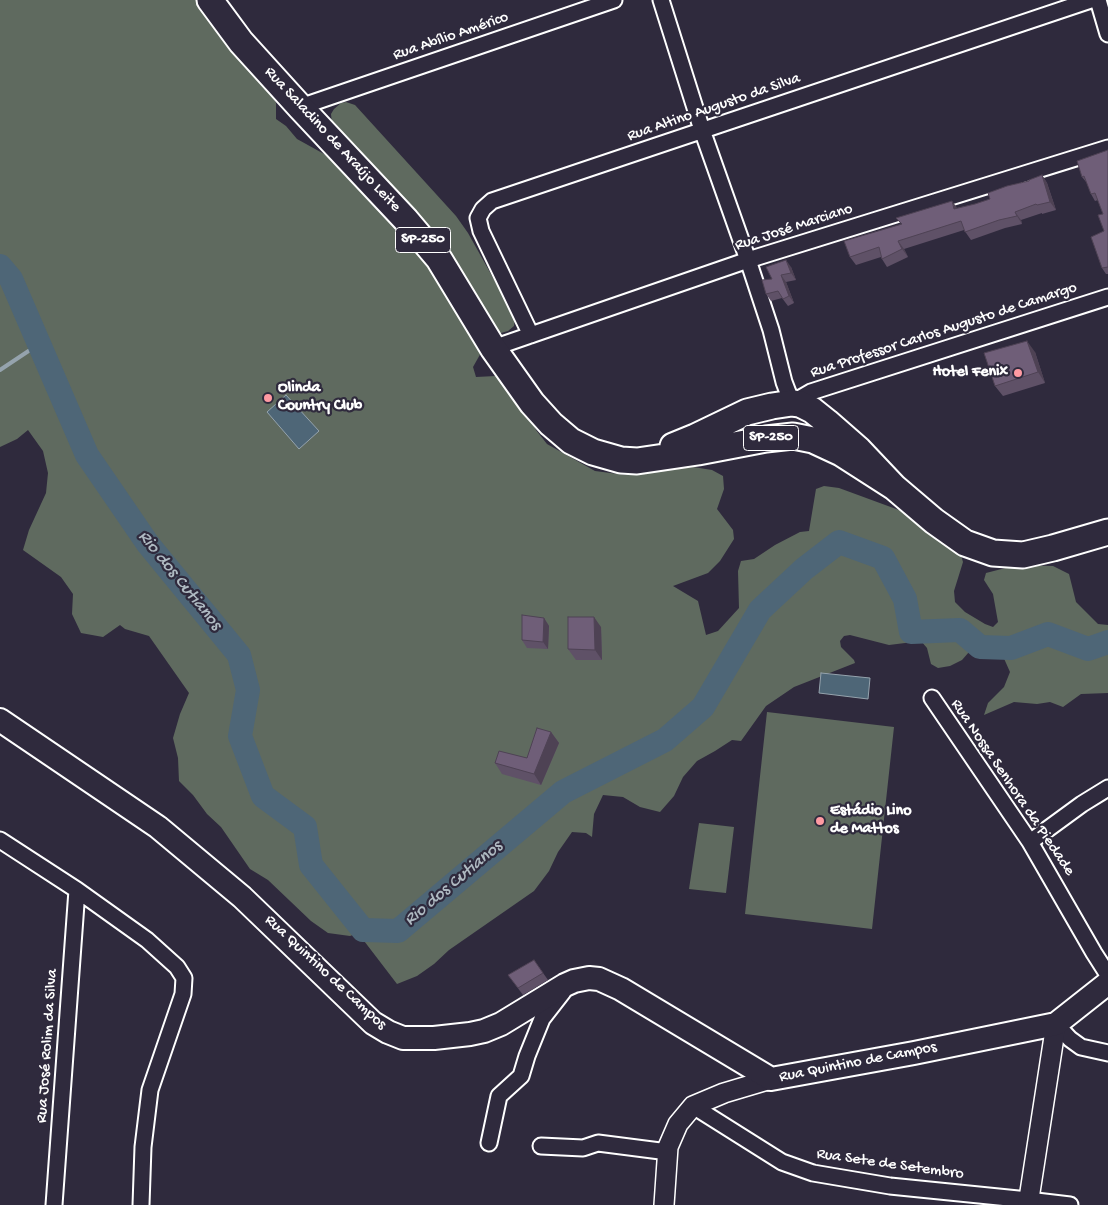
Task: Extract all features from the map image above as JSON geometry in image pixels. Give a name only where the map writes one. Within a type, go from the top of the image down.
[{"type":"main road","name":"Rua Saladino de Araújo Leite","points":[[210,0],[241,42],[406,220],[439,259],[494,348],[532,403],[551,424],[571,440],[593,452],[621,460],[637,461],[698,452],[766,438],[797,436],[813,440],[841,453],[894,487]]},
{"type":"main road","name":"SP-250","points":[[637,461],[696,437],[747,412],[772,406],[802,406]]},
{"type":"main road","name":"Rua Saladino de Araújo Leite","points":[[802,406],[859,450],[894,487],[934,521],[965,543],[993,553],[1024,555],[1108,532]]},
{"type":"main road","points":[[797,436],[790,431],[788,414],[802,406]]},
{"type":"main road","name":"Rua Quintino de Campos","points":[[0,720],[158,827],[242,897],[373,1023],[403,1038],[434,1038],[484,1031],[501,1024],[565,985],[589,978],[599,979],[621,989],[771,1079],[914,1053],[1056,1024]]},
{"type":"main road","points":[[1056,1024],[1108,983]]},
{"type":"street","name":"Rua Abílio Américo","points":[[300,107],[614,0]]},
{"type":"street","points":[[661,0],[702,130],[771,330],[784,382],[802,406],[835,384]]},
{"type":"street","name":"Rua Altino Augusto da Silva","points":[[531,335],[481,231],[478,218],[483,209],[492,202],[1091,0]]},
{"type":"street","points":[[1098,0],[1108,34]]},
{"type":"street","name":"Rua José Marciano","points":[[494,348],[748,260],[1108,148]]},
{"type":"street","name":"Rua Professor Carlos Augusto de Camargo","points":[[802,406],[811,392],[1108,297]]},
{"type":"street","name":"Rua Nossa Senhora da Piedade","points":[[932,698],[1030,842],[1094,954],[1108,974]]},
{"type":"street","points":[[1030,842],[1082,804],[1108,788]]},
{"type":"street","points":[[0,840],[77,890],[147,940],[177,967],[184,978],[183,994],[150,1090],[142,1147],[141,1205]]},
{"type":"street","name":"Rua José Rolim da Silva","points":[[54,1205],[77,890]]},
{"type":"street","points":[[489,1143],[499,1096],[521,1076],[542,1019],[559,995],[574,981]]},
{"type":"street","points":[[1056,1024],[1070,1039],[1081,1047],[1108,1053]]},
{"type":"street","points":[[1028,1202],[1056,1024]]},
{"type":"street","points":[[664,1205],[668,1147],[678,1124],[693,1106],[724,1093],[771,1079]]},
{"type":"street","name":"Rua Sete de Setembro","points":[[693,1106],[782,1162],[813,1173],[890,1186],[1070,1205]]},
{"type":"street","points":[[541,1146],[583,1148],[598,1143],[668,1152]]},
{"type":"green space","points":[[0,0],[202,0],[271,93],[276,103],[276,119],[286,126],[297,139],[344,165],[387,194],[482,351],[473,367],[476,377],[496,376],[507,382],[525,399],[536,430],[547,444],[595,471],[626,475],[693,467],[712,470],[723,476],[724,489],[717,509],[733,530],[734,539],[720,561],[708,573],[673,586],[698,601],[706,635],[718,631],[739,608],[738,571],[741,561],[754,559],[800,532],[809,531],[816,489],[824,486],[839,488],[907,513],[960,552],[963,562],[954,591],[955,602],[965,612],[993,627],[998,622],[993,594],[984,580],[986,573],[1017,565],[1053,566],[1069,574],[1076,602],[1098,624],[1108,625],[1108,693],[1081,694],[1063,707],[1050,702],[1037,704],[1014,702],[984,715],[988,703],[1004,687],[1010,672],[1002,654],[987,644],[976,644],[962,660],[950,666],[938,668],[931,664],[927,648],[921,641],[889,645],[850,635],[844,636],[840,641],[841,647],[855,663],[794,687],[766,706],[741,741],[732,740],[697,761],[683,777],[674,796],[660,812],[640,807],[623,797],[603,795],[594,814],[592,837],[586,833],[572,832],[558,852],[549,871],[534,891],[449,950],[417,976],[397,984],[358,933],[350,936],[328,933],[311,921],[268,880],[250,869],[221,827],[207,814],[193,795],[179,781],[178,758],[173,738],[189,693],[149,636],[125,629],[120,625],[103,637],[81,633],[72,614],[73,594],[61,577],[23,550],[29,530],[46,493],[48,473],[43,451],[28,430],[17,439],[0,447]]},
{"type":"green space","points":[[346,102],[355,105],[456,216],[468,233],[515,317],[514,326],[508,331],[501,333],[493,329],[449,252],[434,231],[332,124],[331,114],[334,109],[341,103]]},
{"type":"green space","name":"Estádio Lino de Mattos","points":[[767,712],[894,727],[872,929],[745,914]]},
{"type":"green space","points":[[699,823],[734,827],[726,893],[689,889]]},
{"type":"water","points":[[286,395],[319,431],[299,449],[267,412]]},
{"type":"water","points":[[821,673],[870,678],[868,699],[819,693]]},
{"type":"building","points":[[1108,150],[1108,267],[1102,268],[1091,237],[1104,231],[1098,215],[1103,214],[1095,193],[1091,194],[1084,176],[1082,177],[1077,161]]},
{"type":"building","points":[[1042,175],[1050,202],[1036,204],[1015,212],[1017,216],[965,232],[961,221],[898,241],[902,249],[882,259],[879,247],[850,257],[844,241],[902,224],[896,218],[952,201],[954,209],[975,204],[990,199],[988,193],[1029,181]]},
{"type":"building","points":[[786,260],[791,273],[781,275],[789,296],[783,299],[778,291],[766,294],[762,280],[772,279],[766,267]]},
{"type":"building","points":[[1027,341],[1038,372],[995,386],[984,353]]},
{"type":"building","points":[[522,615],[544,618],[543,642],[522,640]]},
{"type":"building","points":[[568,617],[594,617],[595,650],[568,649]]},
{"type":"building","points":[[537,728],[551,732],[534,774],[495,763],[499,751],[527,758]]},
{"type":"building","points":[[534,960],[543,973],[518,988],[508,975]]},
{"type":"waterway","name":"Rio dos Cutianos","points":[[0,266],[11,279],[87,455],[148,544],[239,655],[248,690],[240,736],[263,796],[305,827],[311,865],[363,930],[398,931],[563,792],[665,740],[703,707],[760,610],[804,569],[839,542],[883,558],[905,599],[911,632],[960,630],[980,647],[1011,648],[1048,634],[1088,649],[1108,642]]},
{"type":"waterway","points":[[0,370],[30,350],[40,347]]},
{"type":"place","name":"Hotel Fenix","points":[[1018,373]]},
{"type":"place","name":"Olinda Country Club","points":[[268,398]]},
{"type":"place","name":"Estádio Lino de Mattos","points":[[820,821]]}]
